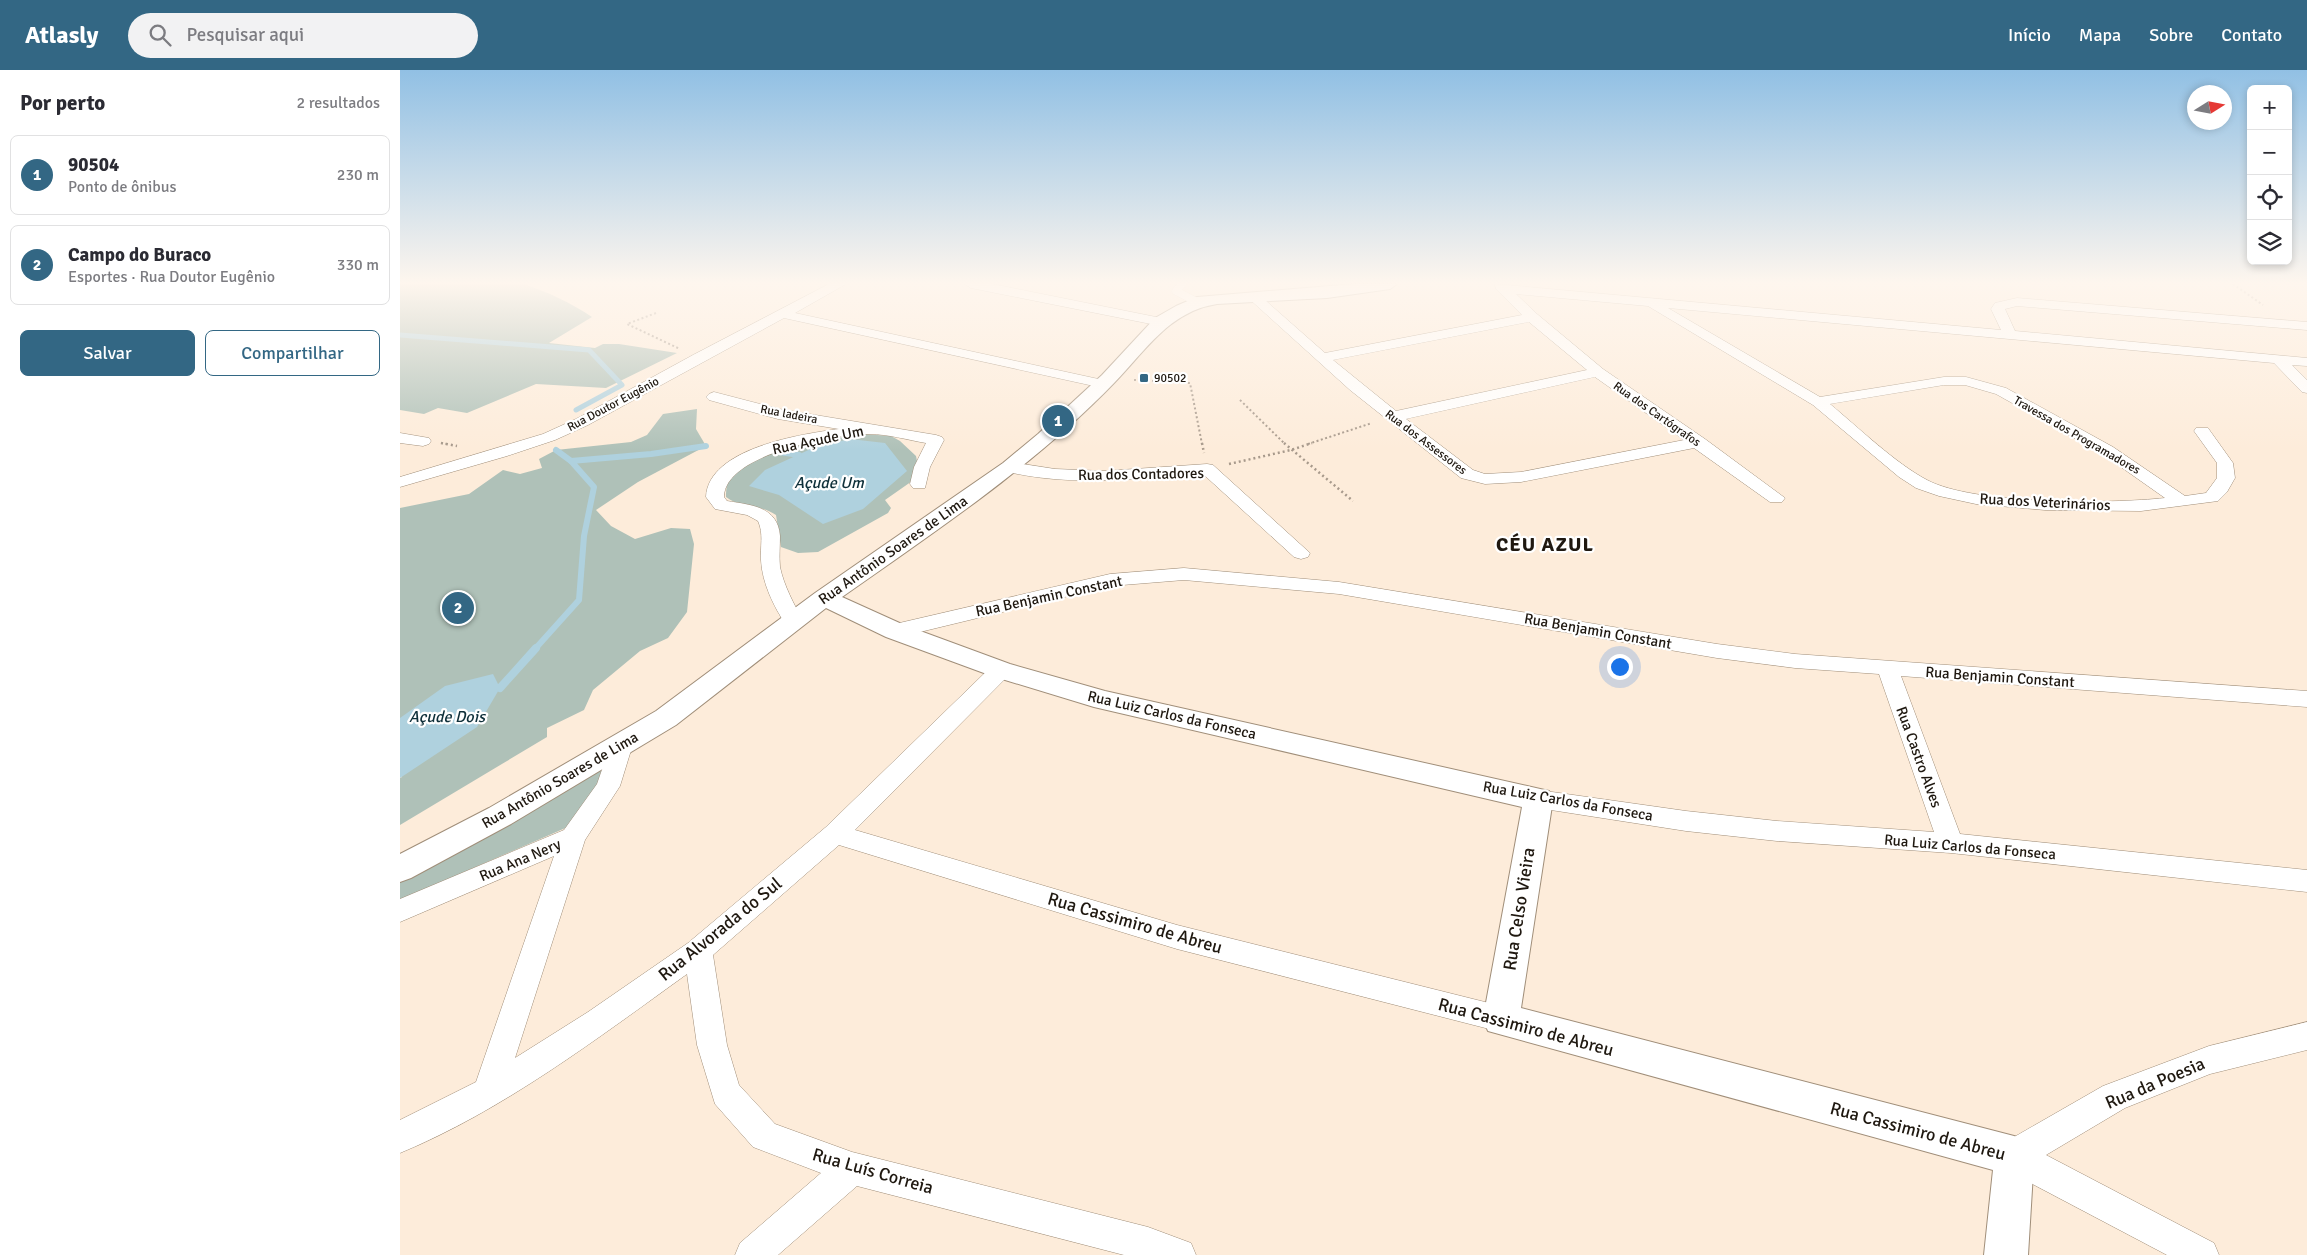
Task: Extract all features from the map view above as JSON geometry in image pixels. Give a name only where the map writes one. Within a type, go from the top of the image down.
[{"type":"street","name":"Rua Doutor Eugênio","points":[[400,482],[549,437],[582,422],[734,339]]},
{"type":"street","points":[[903,339],[1105,382]]},
{"type":"street","name":"Rua Antônio Soares de Lima","points":[[400,869],[500,816],[620,747],[666,718],[708,688],[824,598],[1010,466],[1045,438],[1105,382],[1145,339]]},
{"type":"street","name":"Rua dos Assessores","points":[[1301,339],[1392,417],[1467,474],[1485,479],[1521,477],[1698,442]]},
{"type":"street","points":[[1322,358],[1420,339]]},
{"type":"street","name":"Rua dos Cartógrafos","points":[[1558,339],[1598,372],[1776,498]]},
{"type":"street","name":"Rua dos Veterinários","points":[[1713,339],[1818,402],[1905,473],[1922,484],[1945,492],[1976,499],[2045,505],[2141,506],[2212,497],[2221,488],[2226,478],[2225,464],[2202,432]]},
{"type":"street","points":[[2067,339],[2307,362]]},
{"type":"street","points":[[2278,359],[2307,389]]},
{"type":"street","points":[[1392,417],[1598,372]]},
{"type":"street","name":"Travessa dos Programadores","points":[[1818,402],[1944,381],[1966,381],[2001,391],[2107,450],[2182,502]]},
{"type":"street","name":"Rua ladeira","points":[[714,397],[778,414],[936,440],[922,467],[919,484]]},
{"type":"street","name":"Rua Açude Um","points":[[793,621],[773,579],[770,559],[770,531],[767,520],[761,514],[720,505],[715,497],[717,483],[729,470],[776,446],[871,429]]},
{"type":"street","points":[[400,438],[423,440]]},
{"type":"street","name":"Rua dos Contadores","points":[[1010,466],[1055,474],[1105,476],[1207,469],[1301,553]]},
{"type":"street","name":"Rua Benjamin Constant","points":[[895,631],[1110,580],[1184,574],[1339,588],[1717,651],[1795,662],[2307,699]]},
{"type":"street","name":"Rua Luiz Carlos da Fonseca","points":[[824,598],[895,631],[1001,670],[1104,700],[1538,799],[1695,822],[1786,831],[1951,843],[2307,881]]},
{"type":"street","name":"Rua Alvorada do Sul","points":[[400,1137],[488,1092],[598,1021],[698,951],[835,834],[1001,670]]},
{"type":"street","name":"Rua Castro Alves","points":[[1888,670],[1951,843]]},
{"type":"street","name":"Rua Ana Nery","points":[[400,911],[572,838],[608,786],[620,747]]},
{"type":"street","name":"Rua Celso Vieira","points":[[1501,1019],[1538,799]]},
{"type":"street","name":"Rua Cassimiro de Abreu","points":[[835,834],[1177,937],[1501,1019],[2014,1156],[2202,1255]]},
{"type":"street","points":[[488,1092],[572,838]]},
{"type":"street","name":"Rua Luís Correia","points":[[698,951],[712,1046],[726,1093],[764,1136],[852,1168],[1148,1244],[1179,1255]]},
{"type":"street","name":"Rua da Poesia","points":[[2014,1156],[2114,1097],[2209,1060],[2307,1036]]},
{"type":"street","points":[[2006,1255],[2014,1156]]},
{"type":"street","points":[[752,1255],[852,1168]]},
{"type":"path","points":[[659,339],[698,358]]},
{"type":"path","points":[[1105,382],[1190,383],[1207,469],[1291,450],[1392,417]]},
{"type":"path","points":[[1240,400],[1291,450],[1353,501]]},
{"type":"green space","points":[[400,339],[555,339],[549,343],[595,348],[603,344],[619,344],[677,353],[606,388],[536,384],[467,413],[438,408],[424,414],[400,410]]},
{"type":"green space","points":[[697,409],[696,429],[706,446],[638,482],[596,510],[611,526],[635,539],[671,528],[690,529],[694,544],[687,612],[668,638],[640,651],[593,690],[584,710],[547,728],[547,737],[400,825],[400,778],[402,777],[400,718],[400,508],[469,494],[503,470],[520,474],[542,468],[539,459],[556,450],[631,442],[647,435],[663,414]]},
{"type":"green space","points":[[863,434],[891,436],[900,441],[916,456],[918,466],[915,479],[885,500],[891,508],[888,513],[818,552],[798,553],[781,547],[776,515],[764,509],[732,501],[726,497],[727,484],[734,472],[744,464],[759,457],[795,446]]},
{"type":"green space","points":[[612,760],[605,776],[570,826],[400,900],[400,882]]},
{"type":"water","name":"Açude Um","points":[[850,439],[885,443],[907,471],[863,509],[823,524],[779,495],[749,486],[765,470],[815,447]]},
{"type":"water","name":"Açude Dois","points":[[493,674],[500,688],[477,727],[400,778],[400,718],[445,686]]},
{"type":"waterway","points":[[454,339],[589,350],[622,385],[576,410]]},
{"type":"waterway","points":[[571,461],[651,454],[706,446]]},
{"type":"waterway","points":[[556,450],[571,461]]},
{"type":"waterway","points":[[773,451],[799,455]]},
{"type":"waterway","points":[[535,649],[579,600],[584,536],[594,487],[571,461]]},
{"type":"waterway","points":[[500,688],[536,648]]},
{"type":"place","name":"90502","points":[[1144,378]]},
{"type":"place","name":"90504","points":[[1058,421]]},
{"type":"place","name":"Campo do Buraco","points":[[458,608]]},
{"type":"district","name":"CÉU AZUL","points":[[1545,544]]}]
